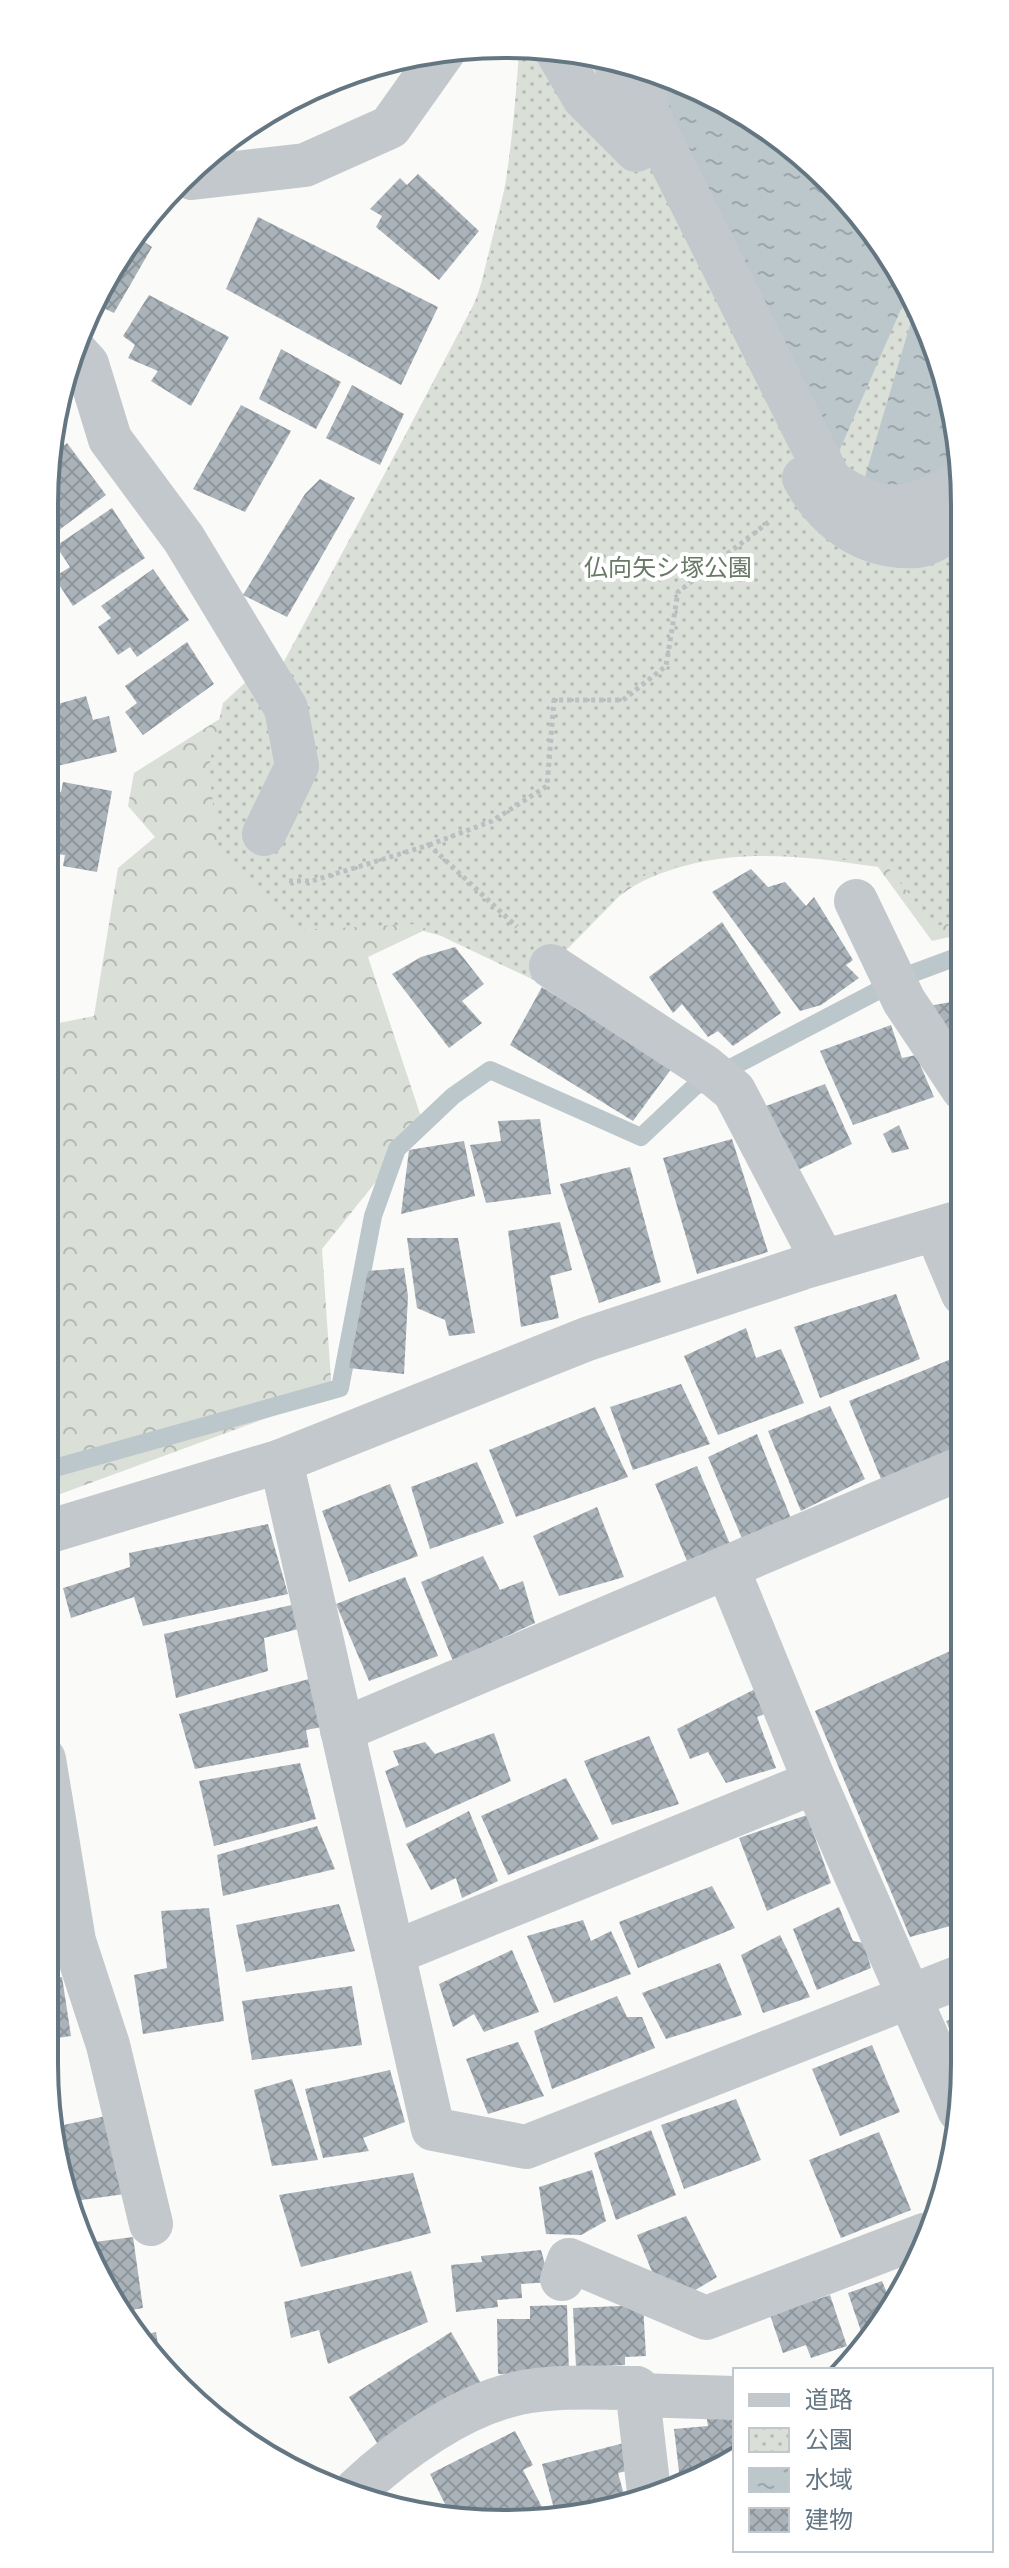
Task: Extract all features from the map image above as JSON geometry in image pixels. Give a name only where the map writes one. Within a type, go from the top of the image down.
[{"type":"street","points":[[563,62],[584,98],[648,144]]},
{"type":"street","points":[[202,177],[305,165],[390,127],[435,64]]},
{"type":"street","points":[[585,66],[598,89],[623,108],[648,144],[830,481],[858,500],[886,509],[924,503],[950,489]]},
{"type":"street","points":[[618,73],[623,108]]},
{"type":"street","points":[[644,81],[648,144],[812,493],[841,526],[873,541],[918,546],[951,529]]},
{"type":"street","points":[[83,359],[87,364],[110,439],[184,539],[286,708],[297,766],[264,834]]},
{"type":"street","points":[[856,901],[904,1001],[951,1071]]},
{"type":"street","points":[[551,966],[720,1079],[823,1261]]},
{"type":"street","points":[[58,1529],[281,1461],[587,1339],[823,1261],[950,1225]]},
{"type":"street","points":[[281,1461],[433,2129],[526,2147],[951,1981]]},
{"type":"street","points":[[342,1730],[951,1472]]},
{"type":"street","points":[[727,1567],[815,1782],[950,2089]]},
{"type":"street","points":[[393,1953],[815,1782]]},
{"type":"street","points":[[59,1944],[108,2045],[151,2224]]},
{"type":"street","points":[[562,2279],[569,2260],[706,2318],[915,2239]]},
{"type":"street","points":[[361,2486],[391,2458],[487,2402],[521,2393],[568,2388],[637,2388],[648,2486]]},
{"type":"street","points":[[637,2395],[733,2398]]},
{"type":"path","points":[[264,834],[259,856],[281,881],[312,881],[429,845],[492,821],[547,786],[554,700],[623,700],[666,666],[678,592],[744,539],[812,493]]},
{"type":"path","points":[[429,845],[506,915],[551,966]]},
{"type":"green space","name":"仏向矢シ塚公園","points":[[519,58],[592,67],[675,92],[753,133],[799,169],[859,233],[891,281],[917,334],[936,389],[950,475],[951,924],[935,926],[885,864],[797,855],[729,855],[640,875],[536,981],[416,924],[297,930],[218,853],[209,766],[223,703],[250,678],[282,665],[470,315],[499,217]]},
{"type":"green space","name":"仏向矢シ塚公園","points":[[537,59],[543,60],[951,567],[951,937],[932,941],[878,867],[818,859],[759,856],[701,862],[643,881],[606,906],[542,962],[423,931],[368,957],[423,1123],[322,1249],[332,1394],[58,1495],[58,1023],[94,1016],[118,868],[155,837],[128,806],[134,773],[275,684],[478,296]]},
{"type":"water","points":[[632,77],[675,92],[728,118],[753,133],[799,169],[859,233],[903,304],[824,486]]},
{"type":"water","points":[[911,321],[936,389],[947,446],[950,487],[858,500]]},
{"type":"building","points":[[418,174],[479,231],[439,280],[376,227],[382,216],[370,209],[400,178],[407,185]]},
{"type":"building","points":[[258,217],[438,307],[401,385],[226,289]]},
{"type":"building","points":[[144,241],[152,247],[114,313],[104,308]]},
{"type":"building","points":[[149,295],[229,337],[191,406],[151,381],[158,371],[128,358],[135,345],[123,336]]},
{"type":"building","points":[[281,349],[341,382],[316,429],[259,399]]},
{"type":"building","points":[[352,385],[404,414],[380,465],[326,438]]},
{"type":"building","points":[[241,405],[291,431],[245,512],[193,489]]},
{"type":"building","points":[[67,443],[106,495],[58,531],[59,475],[62,447]]},
{"type":"building","points":[[320,479],[355,498],[287,617],[243,595],[305,494]]},
{"type":"building","points":[[112,508],[145,558],[73,606],[58,583],[58,574],[70,567],[58,545]]},
{"type":"building","points":[[153,569],[189,620],[137,657],[130,647],[118,655],[98,627],[111,618],[101,606]]},
{"type":"building","points":[[187,642],[214,684],[143,735],[125,712],[137,703],[125,686]]},
{"type":"building","points":[[86,696],[93,720],[109,716],[117,752],[58,766],[58,704]]},
{"type":"building","points":[[63,782],[112,791],[97,872],[63,866],[65,855],[58,854],[58,791],[61,792]]},
{"type":"building","points":[[751,869],[768,887],[785,882],[806,906],[814,897],[853,960],[846,965],[859,978],[821,1005],[800,1011],[712,892]]},
{"type":"building","points":[[722,922],[781,1013],[733,1046],[718,1031],[708,1037],[682,1004],[673,1013],[649,977]]},
{"type":"building","points":[[455,947],[484,984],[462,1001],[482,1023],[449,1048],[392,974],[421,957]]},
{"type":"building","points":[[542,987],[672,1068],[633,1121],[510,1045]]},
{"type":"building","points":[[951,1002],[951,1050],[923,1007]]},
{"type":"building","points":[[891,1025],[902,1058],[916,1055],[934,1097],[853,1125],[820,1051]]},
{"type":"building","points":[[825,1084],[852,1144],[798,1170],[766,1106]]},
{"type":"building","points":[[540,1119],[551,1194],[486,1203],[470,1145],[501,1141],[498,1121]]},
{"type":"building","points":[[899,1125],[909,1149],[892,1153],[883,1134]]},
{"type":"building","points":[[732,1139],[768,1252],[697,1274],[663,1158]]},
{"type":"building","points":[[464,1141],[475,1196],[401,1214],[409,1150]]},
{"type":"building","points":[[630,1167],[661,1282],[599,1303],[560,1184]]},
{"type":"building","points":[[560,1222],[572,1270],[550,1276],[559,1318],[521,1327],[508,1231]]},
{"type":"building","points":[[407,1238],[458,1238],[475,1333],[449,1336],[445,1320],[417,1308]]},
{"type":"building","points":[[404,1268],[408,1296],[404,1374],[349,1368],[368,1271]]},
{"type":"building","points":[[896,1294],[920,1359],[820,1398],[794,1327]]},
{"type":"building","points":[[746,1328],[756,1358],[781,1349],[804,1403],[718,1435],[684,1356]]},
{"type":"building","points":[[949,1360],[951,1456],[884,1486],[849,1401]]},
{"type":"building","points":[[681,1384],[710,1444],[633,1470],[610,1407]]},
{"type":"building","points":[[830,1406],[865,1479],[801,1511],[768,1431]]},
{"type":"building","points":[[595,1407],[628,1477],[516,1517],[489,1450]]},
{"type":"building","points":[[757,1434],[792,1521],[743,1541],[708,1457]]},
{"type":"building","points":[[477,1462],[504,1523],[430,1549],[411,1487]]},
{"type":"building","points":[[697,1466],[730,1544],[687,1561],[655,1484]]},
{"type":"building","points":[[390,1484],[418,1556],[349,1582],[322,1511]]},
{"type":"building","points":[[597,1507],[624,1577],[559,1596],[533,1536]]},
{"type":"building","points":[[268,1524],[288,1594],[143,1626],[134,1597],[71,1618],[63,1588],[130,1567],[129,1553]]},
{"type":"building","points":[[483,1556],[500,1590],[523,1581],[535,1623],[453,1661],[421,1582]]},
{"type":"building","points":[[405,1577],[438,1656],[369,1681],[336,1604]]},
{"type":"building","points":[[296,1604],[298,1629],[264,1638],[268,1671],[176,1698],[164,1634]]},
{"type":"building","points":[[951,1651],[951,1926],[910,1937],[815,1711]]},
{"type":"building","points":[[309,1679],[322,1727],[306,1730],[309,1747],[195,1769],[179,1714]]},
{"type":"building","points":[[759,1687],[767,1713],[757,1717],[776,1768],[726,1783],[708,1752],[690,1759],[677,1729]]},
{"type":"building","points":[[494,1733],[511,1781],[406,1828],[385,1771],[399,1765],[393,1751],[425,1742],[435,1754]]},
{"type":"building","points":[[649,1736],[679,1804],[612,1825],[584,1761]]},
{"type":"building","points":[[300,1763],[316,1819],[214,1846],[199,1781]]},
{"type":"building","points":[[566,1778],[599,1839],[508,1875],[481,1816]]},
{"type":"building","points":[[469,1811],[498,1881],[462,1898],[456,1878],[431,1890],[406,1844]]},
{"type":"building","points":[[807,1815],[831,1883],[767,1911],[739,1838]]},
{"type":"building","points":[[317,1826],[335,1869],[223,1896],[217,1855]]},
{"type":"building","points":[[712,1886],[735,1928],[638,1968],[619,1922]]},
{"type":"building","points":[[339,1904],[355,1951],[246,1972],[236,1925]]},
{"type":"building","points":[[839,1907],[853,1941],[864,1943],[871,1968],[817,1990],[793,1929]]},
{"type":"building","points":[[209,1908],[224,2021],[143,2034],[134,1975],[167,1968],[161,1911]]},
{"type":"building","points":[[583,1920],[591,1941],[611,1931],[631,1974],[554,2003],[527,1936]]},
{"type":"building","points":[[780,1935],[810,1997],[763,2013],[741,1955]]},
{"type":"building","points":[[512,1950],[539,2012],[484,2032],[474,2014],[453,2027],[439,1984]]},
{"type":"building","points":[[720,1963],[742,2015],[666,2039],[642,1993]]},
{"type":"building","points":[[58,1977],[62,1977],[71,2036],[58,2038]]},
{"type":"building","points":[[352,1986],[362,2045],[252,2060],[242,2001]]},
{"type":"building","points":[[617,1996],[627,2017],[642,2017],[655,2048],[552,2089],[534,2031]]},
{"type":"building","points":[[518,2042],[544,2096],[488,2114],[466,2059]]},
{"type":"building","points":[[872,2045],[900,2112],[840,2136],[812,2069]]},
{"type":"building","points":[[390,2070],[405,2122],[363,2138],[369,2151],[323,2158],[305,2089]]},
{"type":"building","points":[[292,2079],[318,2160],[272,2166],[254,2090]]},
{"type":"building","points":[[736,2099],[761,2160],[684,2189],[661,2125]]},
{"type":"building","points":[[106,2116],[132,2193],[80,2200],[63,2125]]},
{"type":"building","points":[[651,2130],[676,2195],[616,2220],[594,2153]]},
{"type":"building","points":[[879,2132],[911,2210],[841,2238],[809,2160]]},
{"type":"building","points":[[592,2170],[606,2221],[581,2235],[546,2234],[539,2187]]},
{"type":"building","points":[[413,2173],[431,2233],[301,2267],[279,2195]]},
{"type":"building","points":[[686,2216],[717,2277],[682,2298],[655,2279],[637,2235]]},
{"type":"building","points":[[133,2237],[143,2308],[132,2310],[96,2242]]},
{"type":"building","points":[[541,2250],[550,2282],[521,2284],[522,2298],[497,2300],[498,2307],[456,2312],[451,2265],[482,2262],[481,2256]]},
{"type":"building","points":[[411,2271],[428,2322],[328,2364],[319,2330],[291,2338],[284,2302]]},
{"type":"building","points":[[882,2281],[888,2293],[861,2332],[848,2293]]},
{"type":"building","points":[[830,2295],[847,2346],[811,2358],[806,2345],[783,2353],[770,2315]]},
{"type":"building","points":[[567,2305],[569,2372],[498,2374],[497,2319],[530,2319],[530,2306]]},
{"type":"building","points":[[643,2305],[646,2356],[625,2357],[625,2365],[576,2367],[573,2308]]},
{"type":"building","points":[[156,2332],[158,2345],[150,2335]]},
{"type":"building","points":[[451,2332],[482,2385],[379,2446],[349,2397]]},
{"type":"building","points":[[732,2410],[733,2447],[679,2474],[674,2429],[708,2426],[706,2414]]},
{"type":"building","points":[[515,2431],[533,2465],[523,2470],[542,2508],[504,2510],[446,2506],[430,2474]]},
{"type":"building","points":[[628,2442],[635,2469],[618,2473],[624,2494],[554,2507],[542,2464]]},
{"type":"waterway","points":[[58,1467],[340,1388],[373,1216],[397,1149],[453,1096],[490,1070],[641,1137],[694,1087],[908,975],[951,959]]}]
